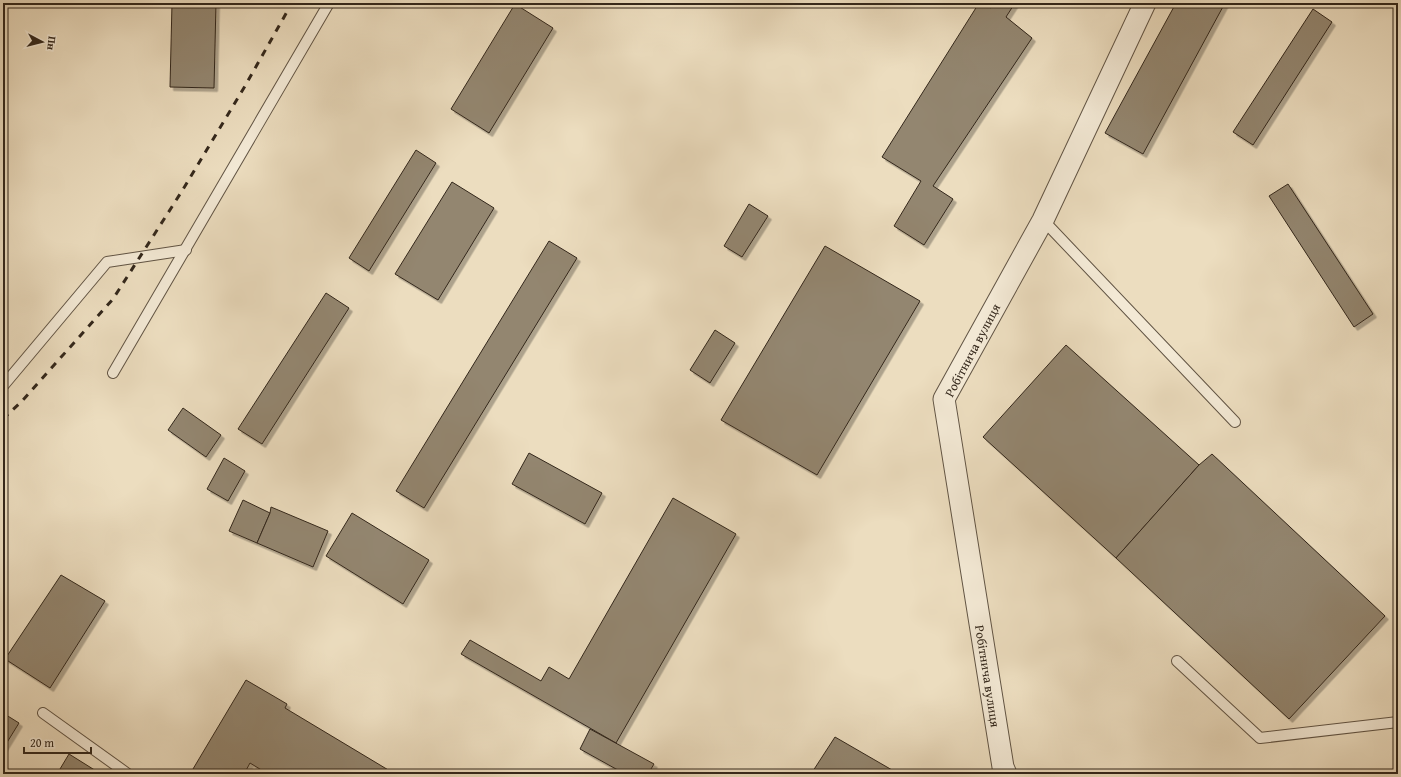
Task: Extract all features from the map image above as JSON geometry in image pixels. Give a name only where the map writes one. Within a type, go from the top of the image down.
[{"type":"street","name":"Робітнича вулиця","points":[[1006,774],[1003,767],[944,399],[1043,220],[1145,3]]},
{"type":"lane","points":[[114,373],[329,3]]},
{"type":"lane","points":[[1043,220],[1235,422]]},
{"type":"lane","points":[[3,386],[107,262],[186,250]]},
{"type":"lane","points":[[1177,661],[1260,738],[1398,722]]},
{"type":"lane","points":[[42,713],[128,774]]},
{"type":"building","points":[[172,3],[216,3],[214,88],[170,87]]},
{"type":"building","points":[[979,3],[983,3],[991,8],[994,3],[1015,3],[1006,17],[1032,38],[933,186],[953,199],[924,245],[894,226],[921,181],[882,157]]},
{"type":"building","points":[[1176,3],[1225,3],[1143,154],[1105,133]]},
{"type":"building","points":[[515,4],[553,28],[489,133],[451,109]]},
{"type":"building","points":[[1313,9],[1332,22],[1253,145],[1233,132]]},
{"type":"building","points":[[416,150],[436,163],[369,271],[349,258]]},
{"type":"building","points":[[452,182],[494,208],[438,300],[395,274]]},
{"type":"building","points":[[1288,184],[1373,314],[1354,327],[1269,196]]},
{"type":"building","points":[[749,204],[768,216],[742,257],[724,246]]},
{"type":"building","points":[[549,241],[577,258],[424,508],[396,491]]},
{"type":"building","points":[[825,246],[920,301],[817,475],[721,420]]},
{"type":"building","points":[[326,293],[349,308],[262,444],[238,429]]},
{"type":"building","points":[[715,330],[735,343],[710,383],[690,370]]},
{"type":"building","points":[[1066,345],[1199,465],[1116,558],[983,437]]},
{"type":"building","points":[[183,408],[221,435],[206,457],[168,430]]},
{"type":"building","points":[[529,453],[602,493],[585,524],[512,484]]},
{"type":"building","points":[[1212,454],[1385,616],[1289,719],[1116,558],[1199,465]]},
{"type":"building","points":[[224,458],[245,471],[228,501],[207,489]]},
{"type":"building","points":[[673,498],[736,534],[616,743],[461,654],[470,640],[541,681],[549,667],[569,679]]},
{"type":"building","points":[[243,500],[270,513],[257,543],[229,531]]},
{"type":"building","points":[[271,507],[328,531],[313,567],[257,543],[270,513]]},
{"type":"building","points":[[352,513],[429,560],[403,604],[326,556]]},
{"type":"building","points":[[61,575],[105,601],[50,688],[5,659]]},
{"type":"building","points":[[246,680],[287,704],[285,708],[395,774],[268,774],[250,763],[244,774],[190,774]]},
{"type":"building","points":[[3,713],[19,723],[3,749]]},
{"type":"building","points":[[590,729],[654,764],[648,774],[625,774],[580,749]]},
{"type":"building","points":[[835,737],[899,774],[811,774]]},
{"type":"building","points":[[69,754],[101,774],[57,774]]},
{"type":"railway","points":[[3,419],[22,401],[113,299],[182,191],[245,86],[292,3]]}]
